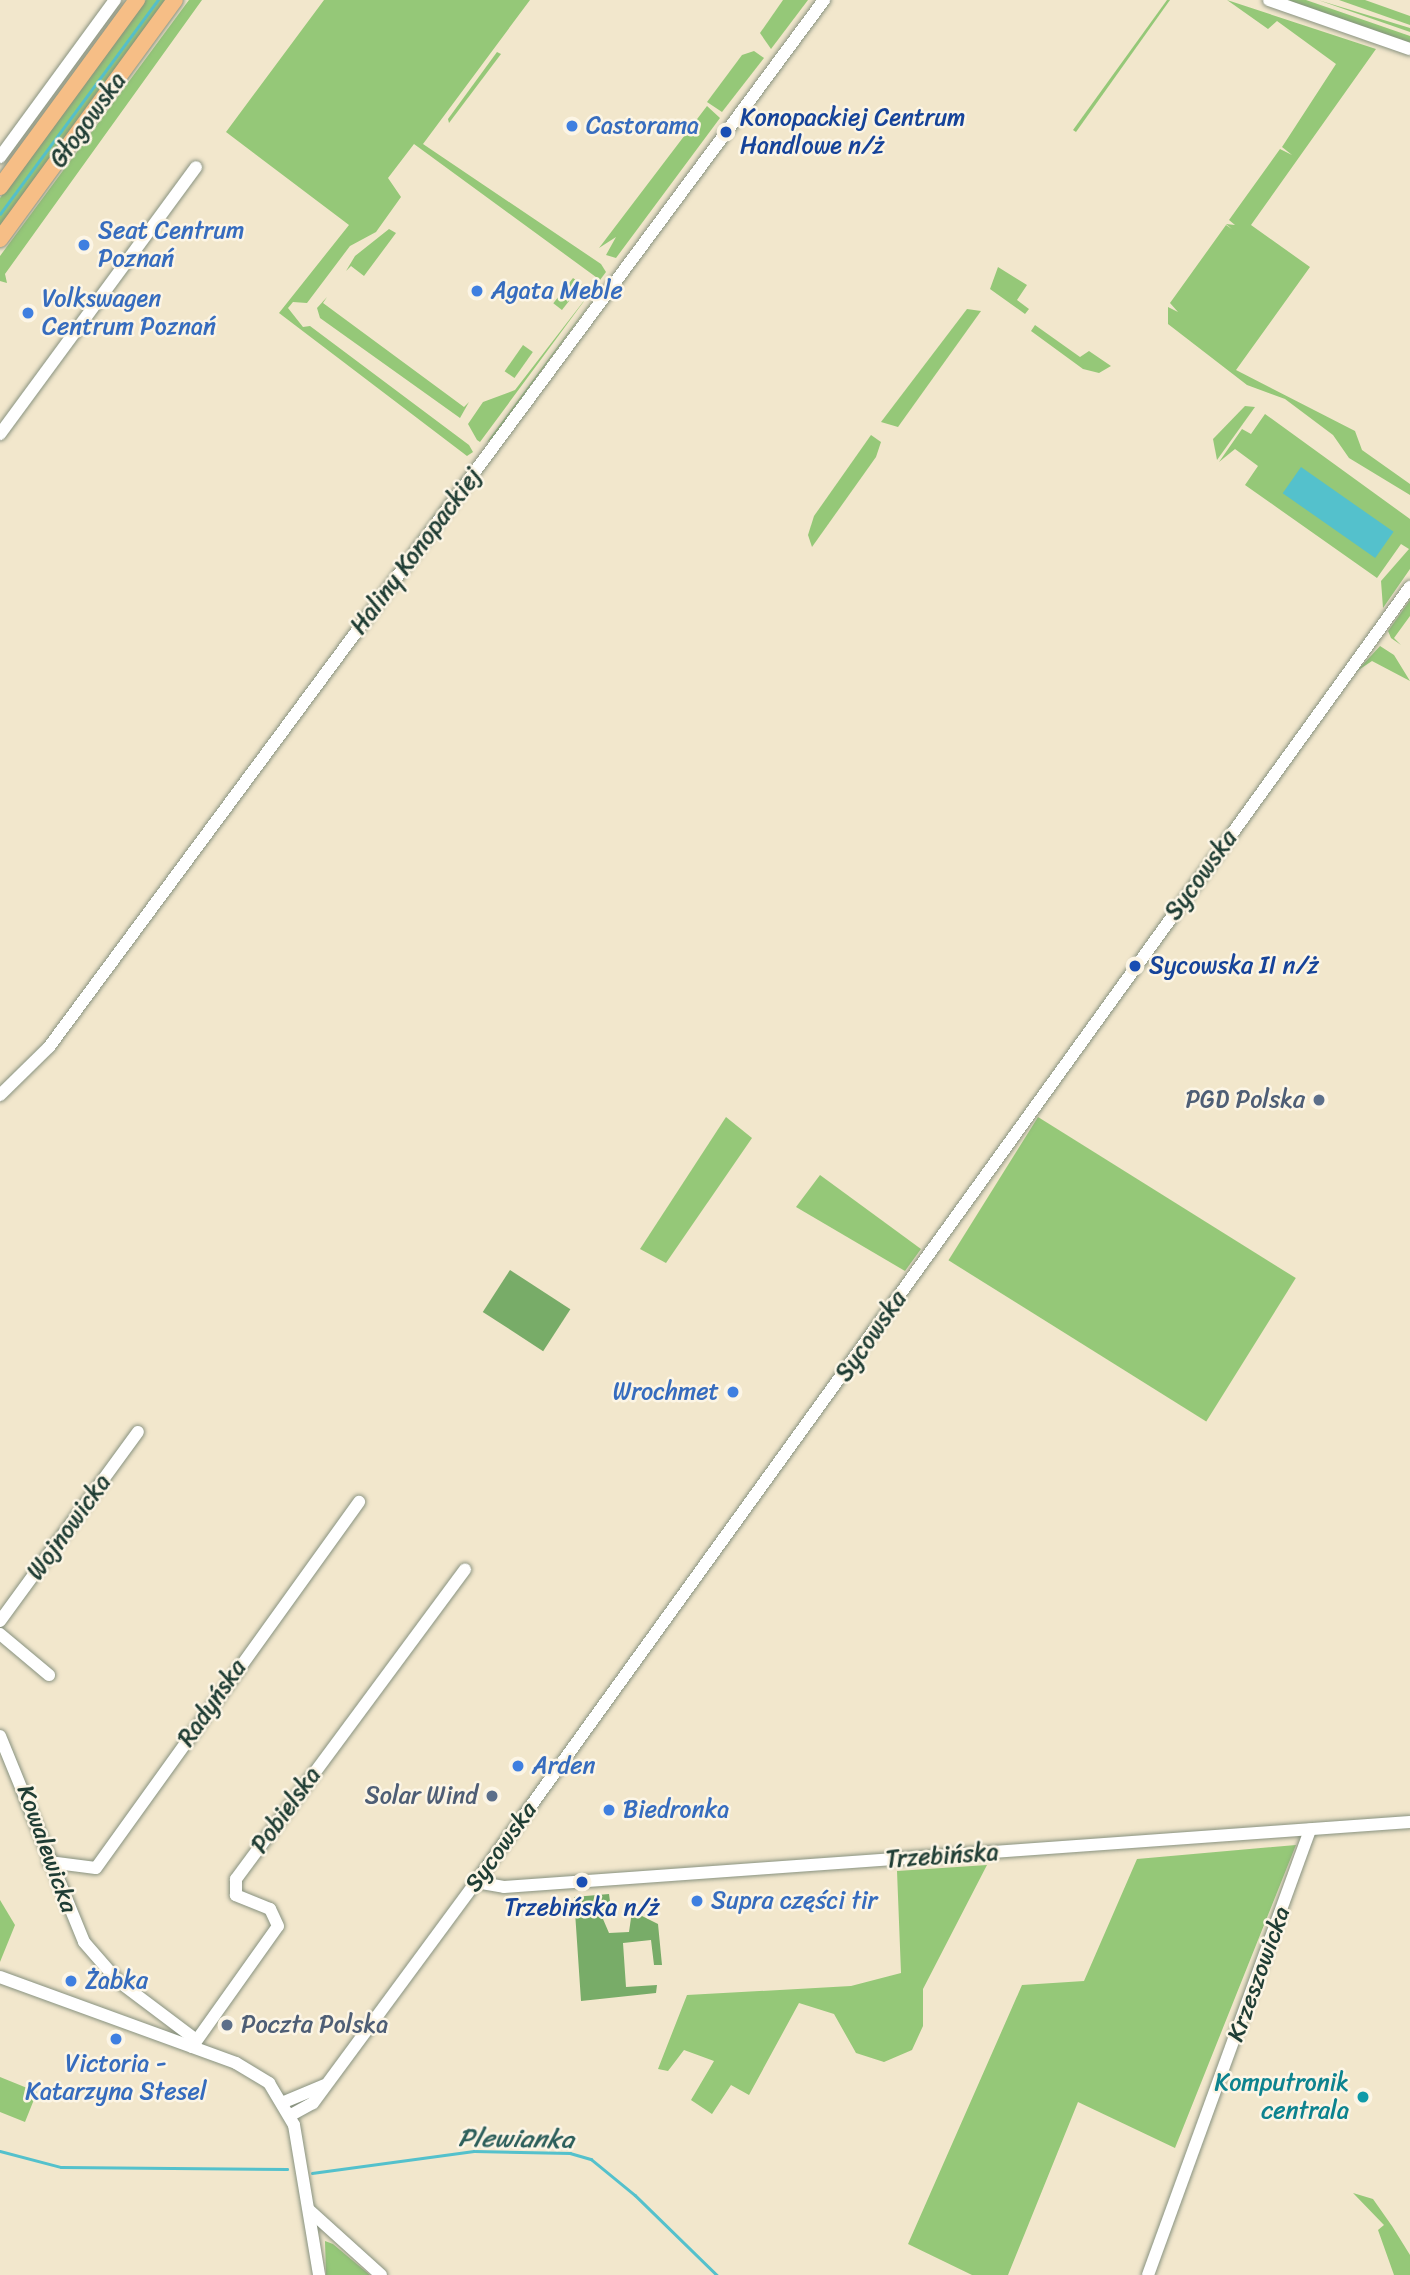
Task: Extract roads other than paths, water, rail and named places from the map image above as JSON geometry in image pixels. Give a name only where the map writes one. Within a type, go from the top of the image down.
[{"type":"main road","name":"Głogowska","points":[[0,187],[137,0]]},
{"type":"main road","name":"Głogowska","points":[[0,239],[176,0]]},
{"type":"street","points":[[0,157],[115,0]]},
{"type":"street","name":"Haliny Konopackiej","points":[[0,1095],[49,1047],[824,0]]},
{"type":"street","points":[[1269,0],[1410,49]]},
{"type":"street","points":[[0,434],[196,167]]},
{"type":"street","name":"Sycowska","points":[[291,2115],[313,2103],[477,1882],[1410,587]]},
{"type":"street","name":"Wojnowicka","points":[[0,1621],[138,1432]]},
{"type":"street","name":"Radyńska","points":[[49,1862],[96,1868],[359,1502]]},
{"type":"street","name":"Pobielska","points":[[194,2043],[278,1926],[270,1909],[236,1895],[236,1879],[465,1570]]},
{"type":"street","points":[[0,1634],[49,1675]]},
{"type":"street","name":"Kowalewicka","points":[[0,1736],[20,1772],[49,1862],[90,1951],[194,2043]]},
{"type":"street","name":"Trzebińska","points":[[477,1882],[488,1888],[1410,1822]]},
{"type":"street","name":"Krzeszowicka","points":[[1148,2275],[1310,1830]]},
{"type":"street","points":[[0,1977],[142,2029],[194,2043],[257,2074],[285,2102],[291,2115],[319,2275]]},
{"type":"street","points":[[142,2029],[151,2006]]},
{"type":"street","name":"Sycowska","points":[[285,2102],[328,2083]]},
{"type":"street","points":[[309,2210],[381,2275]]},
{"type":"water","points":[[1301,467],[1394,532],[1375,558],[1283,493]]},
{"type":"waterway","points":[[0,214],[158,0]]},
{"type":"waterway","name":"Plewianka","points":[[0,2151],[61,2167],[287,2169]]},
{"type":"waterway","name":"Plewianka","points":[[312,2173],[474,2151],[570,2153],[591,2159],[635,2195],[717,2275]]},
{"type":"place","name":"Castorama","points":[[572,126]]},
{"type":"place","name":"Konopackiej Centrum Handlowe n/ż","points":[[726,132]]},
{"type":"place","name":"Seat Centrum Poznań","points":[[84,245]]},
{"type":"place","name":"Agata Meble","points":[[477,291]]},
{"type":"place","name":"Volkswagen Centrum Poznań","points":[[28,313]]},
{"type":"place","name":"Sycowska II n/ż","points":[[1135,966]]},
{"type":"place","name":"PGD Polska","points":[[1319,1100]]},
{"type":"place","name":"Wrochmet","points":[[733,1392]]},
{"type":"place","name":"Arden","points":[[518,1766]]},
{"type":"place","name":"Solar Wind","points":[[492,1796]]},
{"type":"place","name":"Biedronka","points":[[609,1810]]},
{"type":"place","name":"Trzebińska n/ż","points":[[582,1882]]},
{"type":"place","name":"Supra części tir","points":[[697,1901]]},
{"type":"place","name":"Żabka","points":[[71,1981]]},
{"type":"place","name":"Poczta Polska","points":[[227,2025]]},
{"type":"place","name":"Victoria - Katarzyna Stesel","points":[[116,2039]]},
{"type":"place","name":"Komputronik centrala","points":[[1363,2097]]}]
